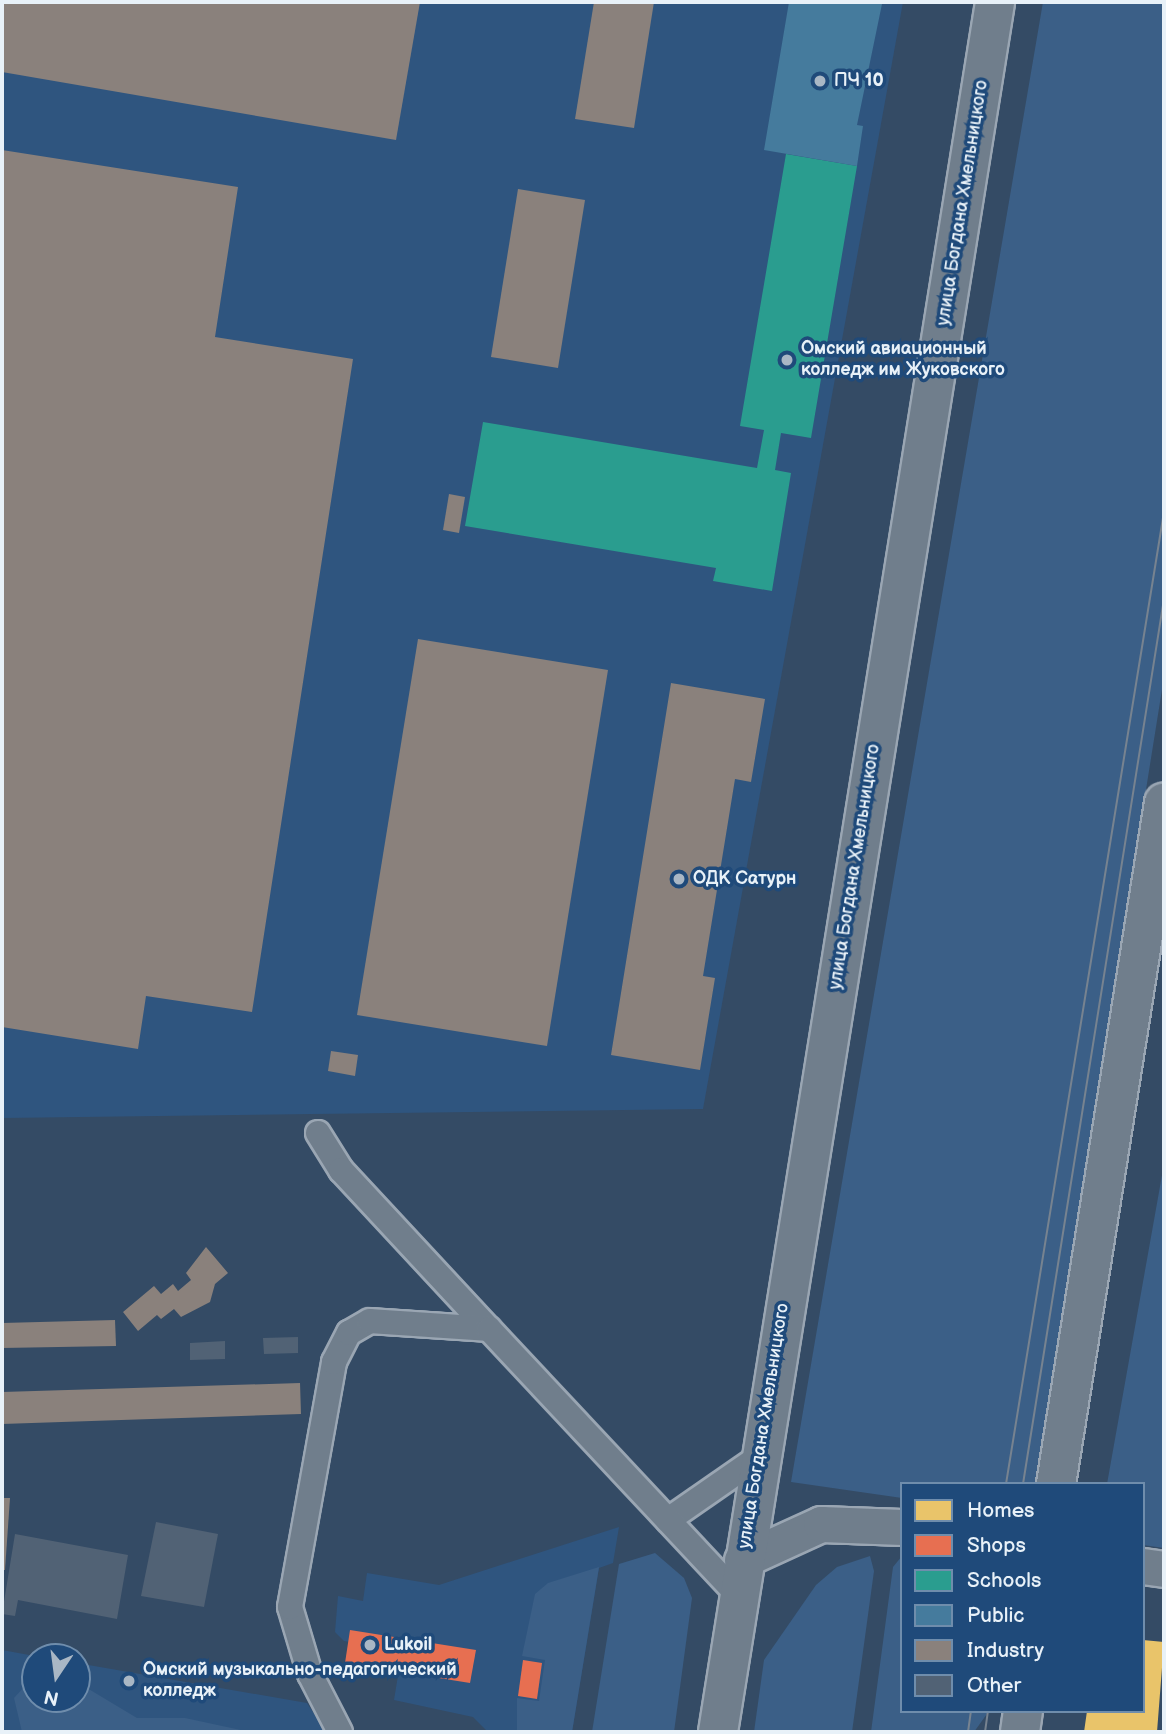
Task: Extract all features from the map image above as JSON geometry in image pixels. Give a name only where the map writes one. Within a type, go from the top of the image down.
[{"type":"main road","name":"улица Богдана Хмельницкого","points":[[718,1732],[759,1457],[995,2]]},
{"type":"main road","points":[[1056,1482],[1164,803]]},
{"type":"main road","points":[[740,1577],[821,1524],[900,1527]]},
{"type":"main road","points":[[1145,1566],[1164,1569]]},
{"type":"main road","points":[[1020,1732],[1023,1713]]},
{"type":"street","points":[[318,1133],[341,1170],[668,1520],[740,1577]]},
{"type":"street","points":[[340,1732],[310,1674],[290,1607],[334,1362],[349,1333],[370,1321],[489,1329]]},
{"type":"street","points":[[668,1520],[759,1457]]},
{"type":"shaded area","points":[[2,2],[903,2],[703,1109],[2,1118]]},
{"type":"shaded area","points":[[1043,2],[1164,2],[1164,677],[1035,1482],[900,1482],[900,1498],[791,1482]]},
{"type":"shaded area","points":[[1164,1164],[1164,1548],[1145,1545],[1145,1482],[1107,1482]]},
{"type":"shaded area","points":[[619,1527],[613,1563],[599,1568],[572,1732],[488,1732],[473,1717],[394,1700],[402,1651],[344,1641],[335,1632],[338,1596],[363,1601],[367,1573],[439,1585]]},
{"type":"shaded area","points":[[655,1553],[684,1578],[692,1598],[674,1732],[592,1732],[619,1564]]},
{"type":"shaded area","points":[[870,1556],[874,1571],[852,1732],[754,1732],[764,1660],[816,1585],[837,1567]]},
{"type":"shaded area","points":[[900,1558],[900,1713],[988,1713],[974,1732],[871,1732],[893,1567]]},
{"type":"shaded area","points":[[599,1567],[572,1732],[517,1732],[517,1698],[539,1701],[545,1660],[522,1656],[535,1594],[548,1583]]},
{"type":"shaded area","name":"Омский музыкально-педагогический колледж","points":[[2,1650],[21,1654],[21,1713],[91,1713],[91,1665],[307,1703],[326,1732],[2,1732]]},
{"type":"shaded area","points":[[21,1690],[21,1713],[91,1713],[91,1690],[137,1718],[185,1718],[250,1732],[22,1732],[14,1698]]},
{"type":"building: Homes","points":[[1145,1640],[1164,1642],[1157,1732],[1084,1732],[1087,1713],[1145,1713]]},
{"type":"building: Shops","points":[[350,1630],[476,1650],[470,1683],[345,1663]]},
{"type":"building: Shops","points":[[523,1660],[542,1663],[537,1699],[518,1696]]},
{"type":"building: Schools","name":"Омский авиационный колледж им Жуковского","points":[[786,154],[857,166],[811,438],[781,433],[775,470],[791,473],[772,591],[713,581],[716,568],[465,526],[483,422],[757,468],[764,430],[740,426]]},
{"type":"building: Public","name":"ПЧ 10","points":[[789,2],[882,4],[857,125],[863,126],[857,166],[764,150]]},
{"type":"building: Industry","points":[[2,2],[420,2],[396,140],[2,72]]},
{"type":"building: Industry","points":[[594,2],[654,2],[634,128],[575,119]]},
{"type":"building: Industry","points":[[2,150],[238,187],[215,337],[353,359],[252,1012],[146,996],[138,1049],[2,1027]]},
{"type":"building: Industry","points":[[518,189],[585,200],[558,368],[491,357]]},
{"type":"building: Industry","points":[[449,494],[465,497],[459,533],[443,530]]},
{"type":"building: Industry","points":[[418,639],[608,670],[547,1046],[357,1015]]},
{"type":"building: Industry","name":"ОДК Сатурн","points":[[671,683],[765,699],[751,782],[735,779],[703,976],[715,978],[700,1070],[611,1055]]},
{"type":"building: Industry","points":[[331,1051],[358,1055],[355,1076],[328,1071]]},
{"type":"building: Industry","points":[[206,1247],[228,1273],[215,1284],[210,1302],[181,1317],[174,1309],[161,1319],[157,1315],[138,1331],[123,1312],[154,1286],[161,1294],[173,1284],[178,1291],[191,1280],[186,1273]]},
{"type":"building: Industry","points":[[115,1320],[116,1346],[2,1348],[2,1323]]},
{"type":"building: Industry","points":[[300,1383],[301,1414],[2,1424],[2,1392]]},
{"type":"building: Industry","points":[[2,1498],[10,1498],[5,1570],[2,1570]]},
{"type":"building: Other","points":[[298,1337],[298,1353],[264,1354],[263,1338]]},
{"type":"building: Other","points":[[225,1341],[225,1359],[190,1360],[190,1343]]},
{"type":"building: Other","points":[[156,1522],[218,1534],[204,1607],[141,1596]]},
{"type":"building: Other","points":[[15,1534],[128,1555],[117,1619],[18,1600],[15,1616],[2,1614]]},
{"type":"tram line","points":[[1006,1482],[1164,512]]},
{"type":"tram line","points":[[1023,1482],[1164,599]]},
{"type":"tram line","points":[[968,1732],[971,1713]]},
{"type":"tram line","points":[[985,1732],[988,1713]]},
{"type":"place","name":"ПЧ 10","points":[[820,81]]},
{"type":"place","name":"Омский авиационный колледж им Жуковского","points":[[787,360]]},
{"type":"place","name":"ОДК Сатурн","points":[[679,879]]},
{"type":"place","name":"Lukoil","points":[[370,1645]]},
{"type":"place","name":"Омский музыкально-педагогический колледж","points":[[129,1681]]}]
